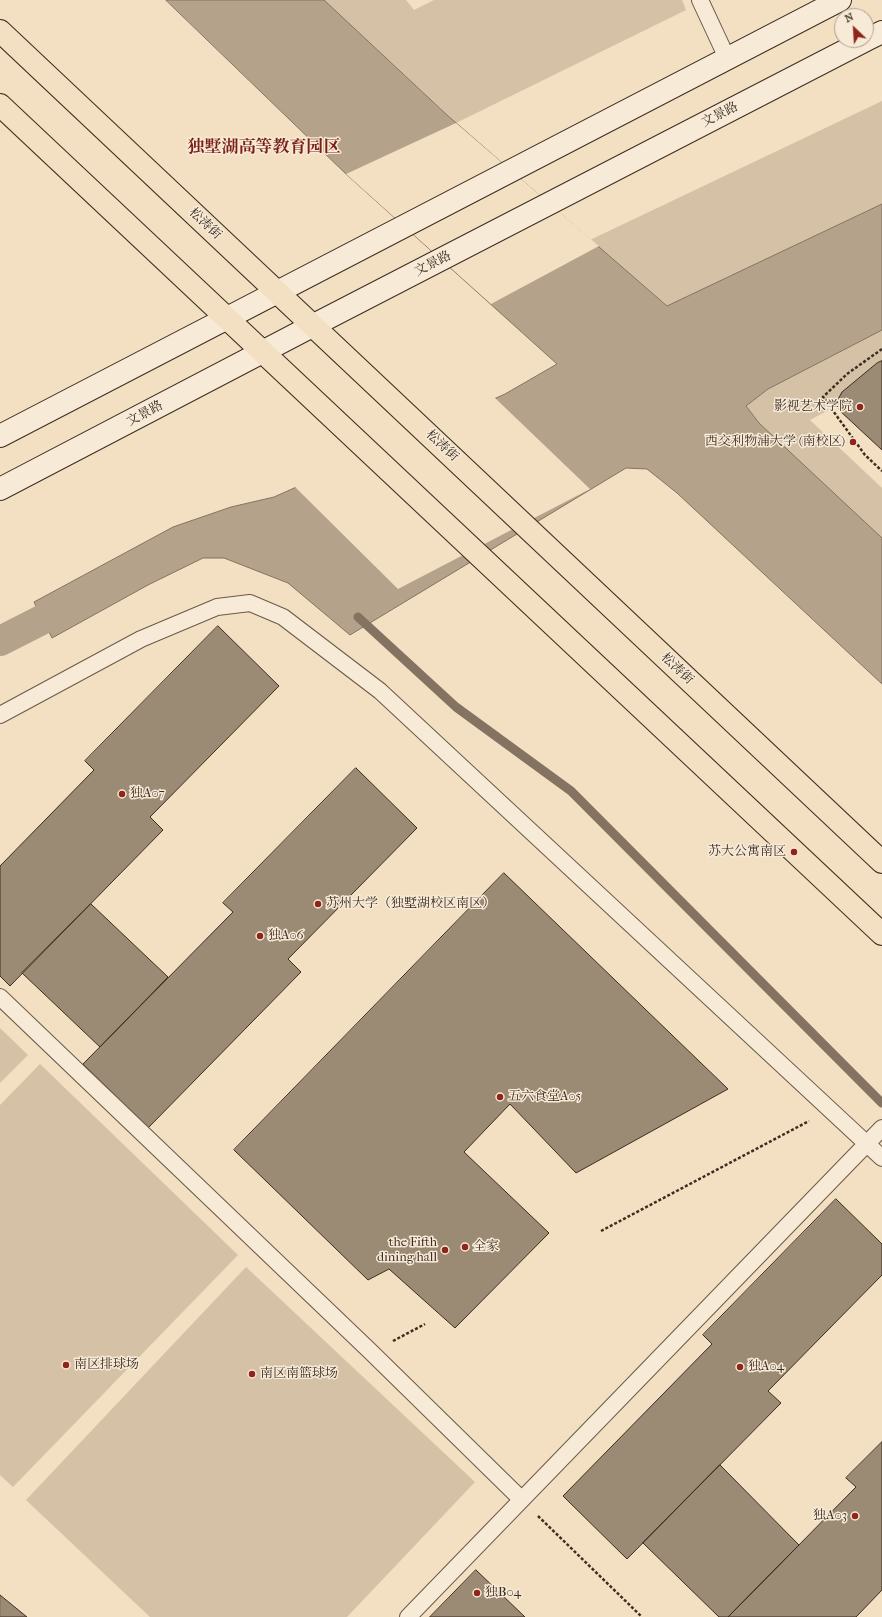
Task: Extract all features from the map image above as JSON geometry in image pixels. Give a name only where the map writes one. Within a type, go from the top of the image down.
[{"type":"main road","points":[[0,436],[840,0]]},
{"type":"main road","name":"松涛街","points":[[0,31],[314,325],[882,862]]},
{"type":"main road","name":"文景路","points":[[0,490],[314,325],[850,48]]},
{"type":"main road","points":[[0,105],[882,934]]},
{"type":"lane","points":[[700,0],[727,58]]},
{"type":"lane","points":[[0,715],[141,639],[217,607],[250,603],[283,617],[380,691],[882,1158]]},
{"type":"lane","points":[[0,997],[371,1352],[521,1499]]},
{"type":"lane","points":[[408,1617],[882,1128]]},
{"type":"path","points":[[882,349],[847,374],[823,397],[865,455],[882,471]]},
{"type":"path","points":[[601,1231],[830,1110]]},
{"type":"path","points":[[371,1352],[425,1324]]},
{"type":"path","points":[[521,1499],[642,1617]]},
{"type":"shaded area","points":[[166,0],[324,0],[447,115],[667,306],[882,204],[882,330],[768,389],[746,406],[759,423],[882,538],[882,684],[677,493],[647,469],[626,468],[350,635],[288,583],[224,558],[203,558],[148,585],[52,638],[34,602],[173,527],[231,507],[274,497],[505,394],[557,364],[346,174]]},
{"type":"shaded area","points":[[324,0],[406,0],[414,10],[434,0],[682,0],[686,10],[456,123]]},
{"type":"shaded area","points":[[882,101],[882,204],[667,306],[590,240]]},
{"type":"shaded area","points":[[882,330],[882,381],[810,420],[882,488],[882,540],[759,423],[746,406],[768,389]]},
{"type":"shaded area","points":[[0,1028],[28,1055],[0,1083]]},
{"type":"shaded area","name":"南区排球场","points":[[40,1064],[238,1255],[13,1487],[0,1475],[0,1105]]},
{"type":"shaded area","name":"南区南篮球场","points":[[246,1267],[475,1482],[347,1617],[150,1617],[26,1500]]},
{"type":"pier","points":[[456,123],[599,246],[491,304],[346,174]]},
{"type":"pier","points":[[494,397],[590,489],[398,589],[294,486]]},
{"type":"building","name":"影视艺术学院","points":[[882,361],[882,450],[840,411],[836,403],[842,392],[877,363]]},
{"type":"building","name":"独A07","points":[[218,626],[279,686],[150,817],[163,830],[10,986],[0,976],[0,866],[94,770],[85,761]]},
{"type":"building","name":"独A06","points":[[356,768],[417,828],[288,959],[301,972],[148,1128],[83,1064],[233,912],[223,903]]},
{"type":"building","name":"五六食堂A05","points":[[504,873],[728,1089],[576,1173],[510,1104],[464,1152],[549,1233],[455,1328],[389,1269],[368,1280],[234,1150]]},
{"type":"building","points":[[91,904],[168,977],[100,1047],[22,973]]},
{"type":"building","name":"独A04","points":[[836,1199],[882,1244],[882,1275],[768,1391],[781,1403],[627,1559],[563,1496],[712,1344],[703,1335]]},
{"type":"building","name":"独A03","points":[[882,1442],[882,1590],[856,1617],[728,1617],[856,1487],[846,1478]]},
{"type":"building","points":[[720,1465],[799,1545],[728,1617],[719,1617],[643,1543]]},
{"type":"building","name":"独B04","points":[[476,1570],[525,1617],[430,1617]]},
{"type":"building","points":[[0,1595],[27,1617],[0,1617]]},
{"type":"waterway","points":[[0,641],[79,601]]},
{"type":"waterway","points":[[358,617],[456,707],[571,791],[882,1103]]},
{"type":"place","name":"影视艺术学院","points":[[860,407]]},
{"type":"place","name":"西交利物浦大学 (南校区)","points":[[853,442]]},
{"type":"place","name":"独A07","points":[[122,794]]},
{"type":"place","name":"苏大公寓南区","points":[[794,852]]},
{"type":"place","name":"苏州大学（独墅湖校区南区）","points":[[318,904]]},
{"type":"place","name":"独A06","points":[[260,936]]},
{"type":"place","name":"五六食堂A05","points":[[500,1097]]},
{"type":"place","name":"全家","points":[[465,1247]]},
{"type":"place","name":"the Fifth dining hall","points":[[445,1250]]},
{"type":"place","name":"南区排球场","points":[[66,1365]]},
{"type":"place","name":"独A04","points":[[740,1367]]},
{"type":"place","name":"南区南篮球场","points":[[252,1374]]},
{"type":"place","name":"独A03","points":[[855,1516]]},
{"type":"place","name":"独B04","points":[[477,1593]]},
{"type":"district","name":"独墅湖高等教育园区","points":[[264,148]]}]
